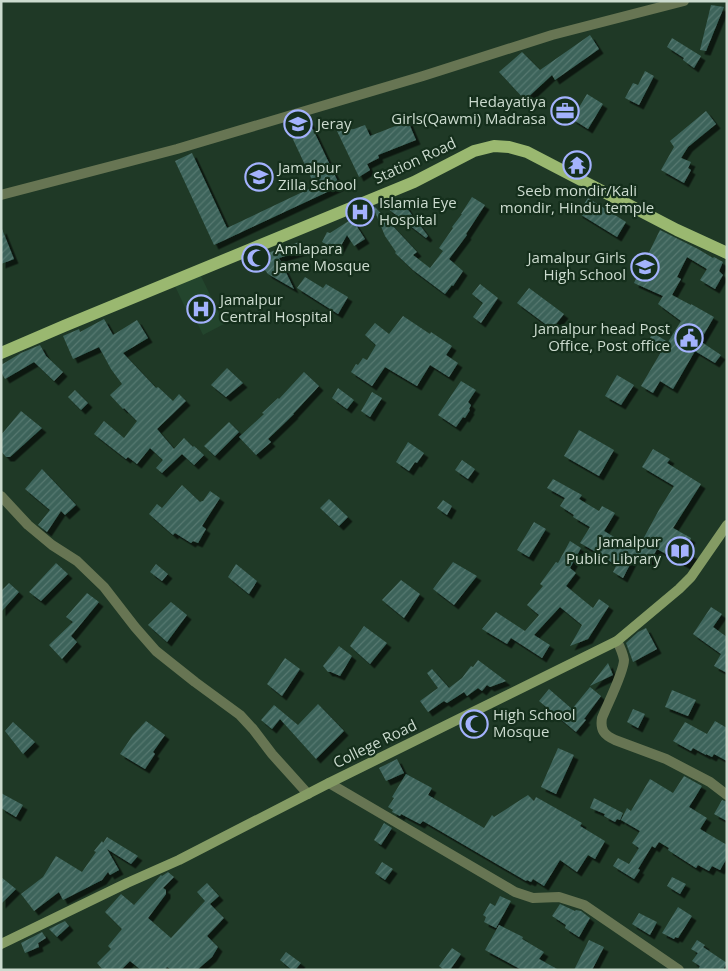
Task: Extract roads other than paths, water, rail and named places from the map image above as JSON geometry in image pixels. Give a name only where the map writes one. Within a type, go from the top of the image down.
[{"type":"main road","name":"Station Road","points":[[1,353],[414,182],[474,151],[494,146],[510,147],[527,152],[677,230],[727,252]]},
{"type":"main road","name":"College Road","points":[[1,944],[118,887],[179,860],[329,783],[617,641],[679,590],[691,577],[727,525]]},
{"type":"street","points":[[1,195],[177,149],[423,76],[552,35],[684,1]]},
{"type":"street","points":[[1,496],[28,525],[77,561],[104,587],[156,651],[240,715],[308,794]]},
{"type":"street","points":[[617,641],[624,662],[602,718],[603,731],[608,737],[666,759],[710,782],[727,795]]},
{"type":"street","points":[[329,783],[515,892],[533,898],[559,897],[584,905],[679,970]]},
{"type":"place","name":"Hedayatiya Girls(Qawmi) Madrasa","points":[[565,111]]},
{"type":"place","name":"Jeray","points":[[298,124]]},
{"type":"place","name":"Seeb mondir/Kali mondir, Hindu temple","points":[[577,165]]},
{"type":"place","name":"Jamalpur Zilla School","points":[[259,177]]},
{"type":"place","name":"Islamia Eye Hospital","points":[[360,212]]},
{"type":"place","name":"Amlapara Jame Mosque","points":[[256,258]]},
{"type":"place","name":"Jamalpur Girls High School","points":[[645,267]]},
{"type":"place","name":"Jamalpur Central Hospital","points":[[201,309]]},
{"type":"place","name":"Jamalpur head Post Office, Post office","points":[[689,338]]},
{"type":"place","name":"Jamalpur Public Library","points":[[680,551]]},
{"type":"place","name":"High School Mosque","points":[[474,724]]}]
